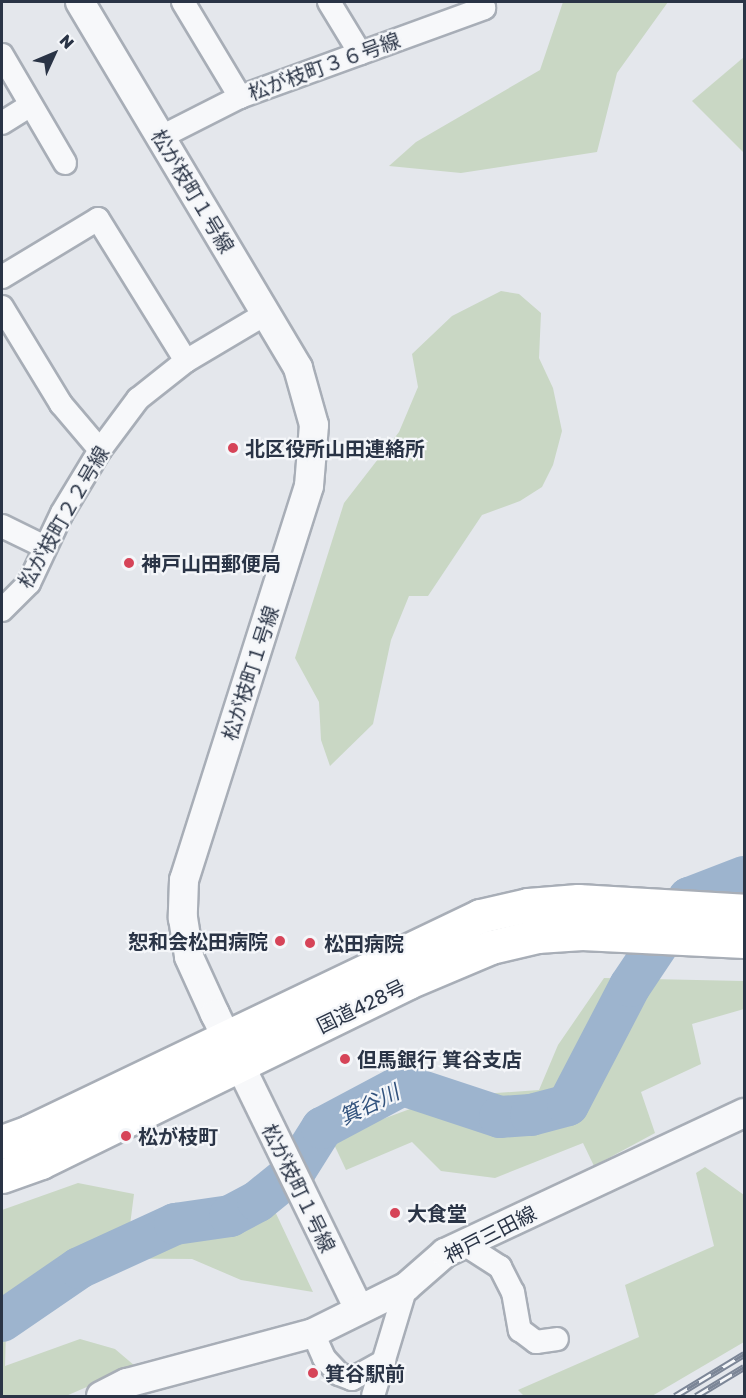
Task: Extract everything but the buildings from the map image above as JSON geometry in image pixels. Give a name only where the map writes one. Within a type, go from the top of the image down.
[{"type":"highway","name":"国道428号","points":[[2,1142],[480,916],[528,905],[578,901],[641,905],[740,930]]},
{"type":"highway","name":"国道428号","points":[[2,1176],[41,1162],[408,982],[491,947],[537,936],[740,930]]},
{"type":"street","name":"松が枝町１号線","points":[[80,2],[298,368],[314,425],[309,486],[184,880],[183,918],[189,957],[262,1114],[359,1309]]},
{"type":"street","points":[[183,2],[240,97]]},
{"type":"street","points":[[329,2],[360,53]]},
{"type":"street","name":"松が枝町３６号線","points":[[161,137],[240,97],[484,8],[480,2]]},
{"type":"street","points":[[2,55],[65,163]]},
{"type":"street","points":[[2,123],[31,105]]},
{"type":"street","points":[[2,278],[98,219],[186,361]]},
{"type":"street","points":[[2,307],[61,404],[100,450]]},
{"type":"street","name":"松が枝町２２号線","points":[[2,610],[29,583],[45,547],[100,450],[138,399],[186,361],[265,314]]},
{"type":"street","points":[[2,526],[45,547]]},
{"type":"street","name":"神戸三田線","points":[[101,1396],[127,1383],[313,1333],[406,1287],[445,1253],[744,1113]]},
{"type":"street","points":[[464,1244],[500,1267],[513,1292],[520,1330],[536,1342],[557,1339]]},
{"type":"street","points":[[373,1396],[406,1287]]},
{"type":"street","points":[[313,1333],[324,1358],[339,1374],[352,1379],[384,1361]]},
{"type":"green space","points":[[563,2],[668,2],[617,73],[597,152],[461,173],[389,166],[416,142],[540,70]]},
{"type":"green space","points":[[744,57],[744,153],[692,101]]},
{"type":"green space","points":[[501,291],[519,294],[541,313],[539,358],[553,388],[562,431],[553,465],[542,487],[520,501],[482,515],[428,596],[409,596],[391,640],[373,724],[330,766],[321,740],[319,702],[295,658],[344,503],[399,432],[418,387],[412,354],[452,316]]},
{"type":"green space","points":[[604,978],[743,981],[744,1009],[692,1024],[701,1064],[641,1092],[655,1133],[594,1166],[583,1143],[495,1178],[441,1171],[412,1142],[346,1170],[331,1138],[410,1109],[425,1079],[482,1094],[539,1090],[558,1045]]},
{"type":"green space","points":[[705,1167],[744,1195],[744,1342],[652,1396],[524,1396],[518,1390],[639,1337],[625,1285],[714,1246],[696,1173]]},
{"type":"green space","points":[[78,1183],[134,1194],[129,1233],[167,1236],[247,1222],[272,1205],[313,1292],[241,1280],[192,1259],[65,1258],[7,1297],[5,1366],[80,1339],[115,1349],[135,1366],[66,1396],[2,1396],[2,1210]]},
{"type":"waterway","name":"箕谷川","points":[[2,1321],[79,1268],[175,1224],[230,1216],[258,1201],[295,1171],[322,1128],[403,1085],[500,1117],[531,1115],[568,1105],[630,986],[689,898],[744,877]]},
{"type":"railway","points":[[675,1396],[744,1354]]},
{"type":"railway","points":[[696,1396],[744,1367]]},
{"type":"place","name":"北区役所山田連絡所","points":[[233,448]]},
{"type":"place","name":"神戸山田郵便局","points":[[129,563]]},
{"type":"place","name":"恕和会松田病院","points":[[280,941]]},
{"type":"place","name":"松田病院","points":[[310,943]]},
{"type":"place","name":"但馬銀行 箕谷支店","points":[[345,1059]]},
{"type":"place","name":"松が枝町","points":[[126,1136]]},
{"type":"place","name":"大食堂","points":[[395,1213]]},
{"type":"place","name":"箕谷駅前","points":[[313,1373]]}]
